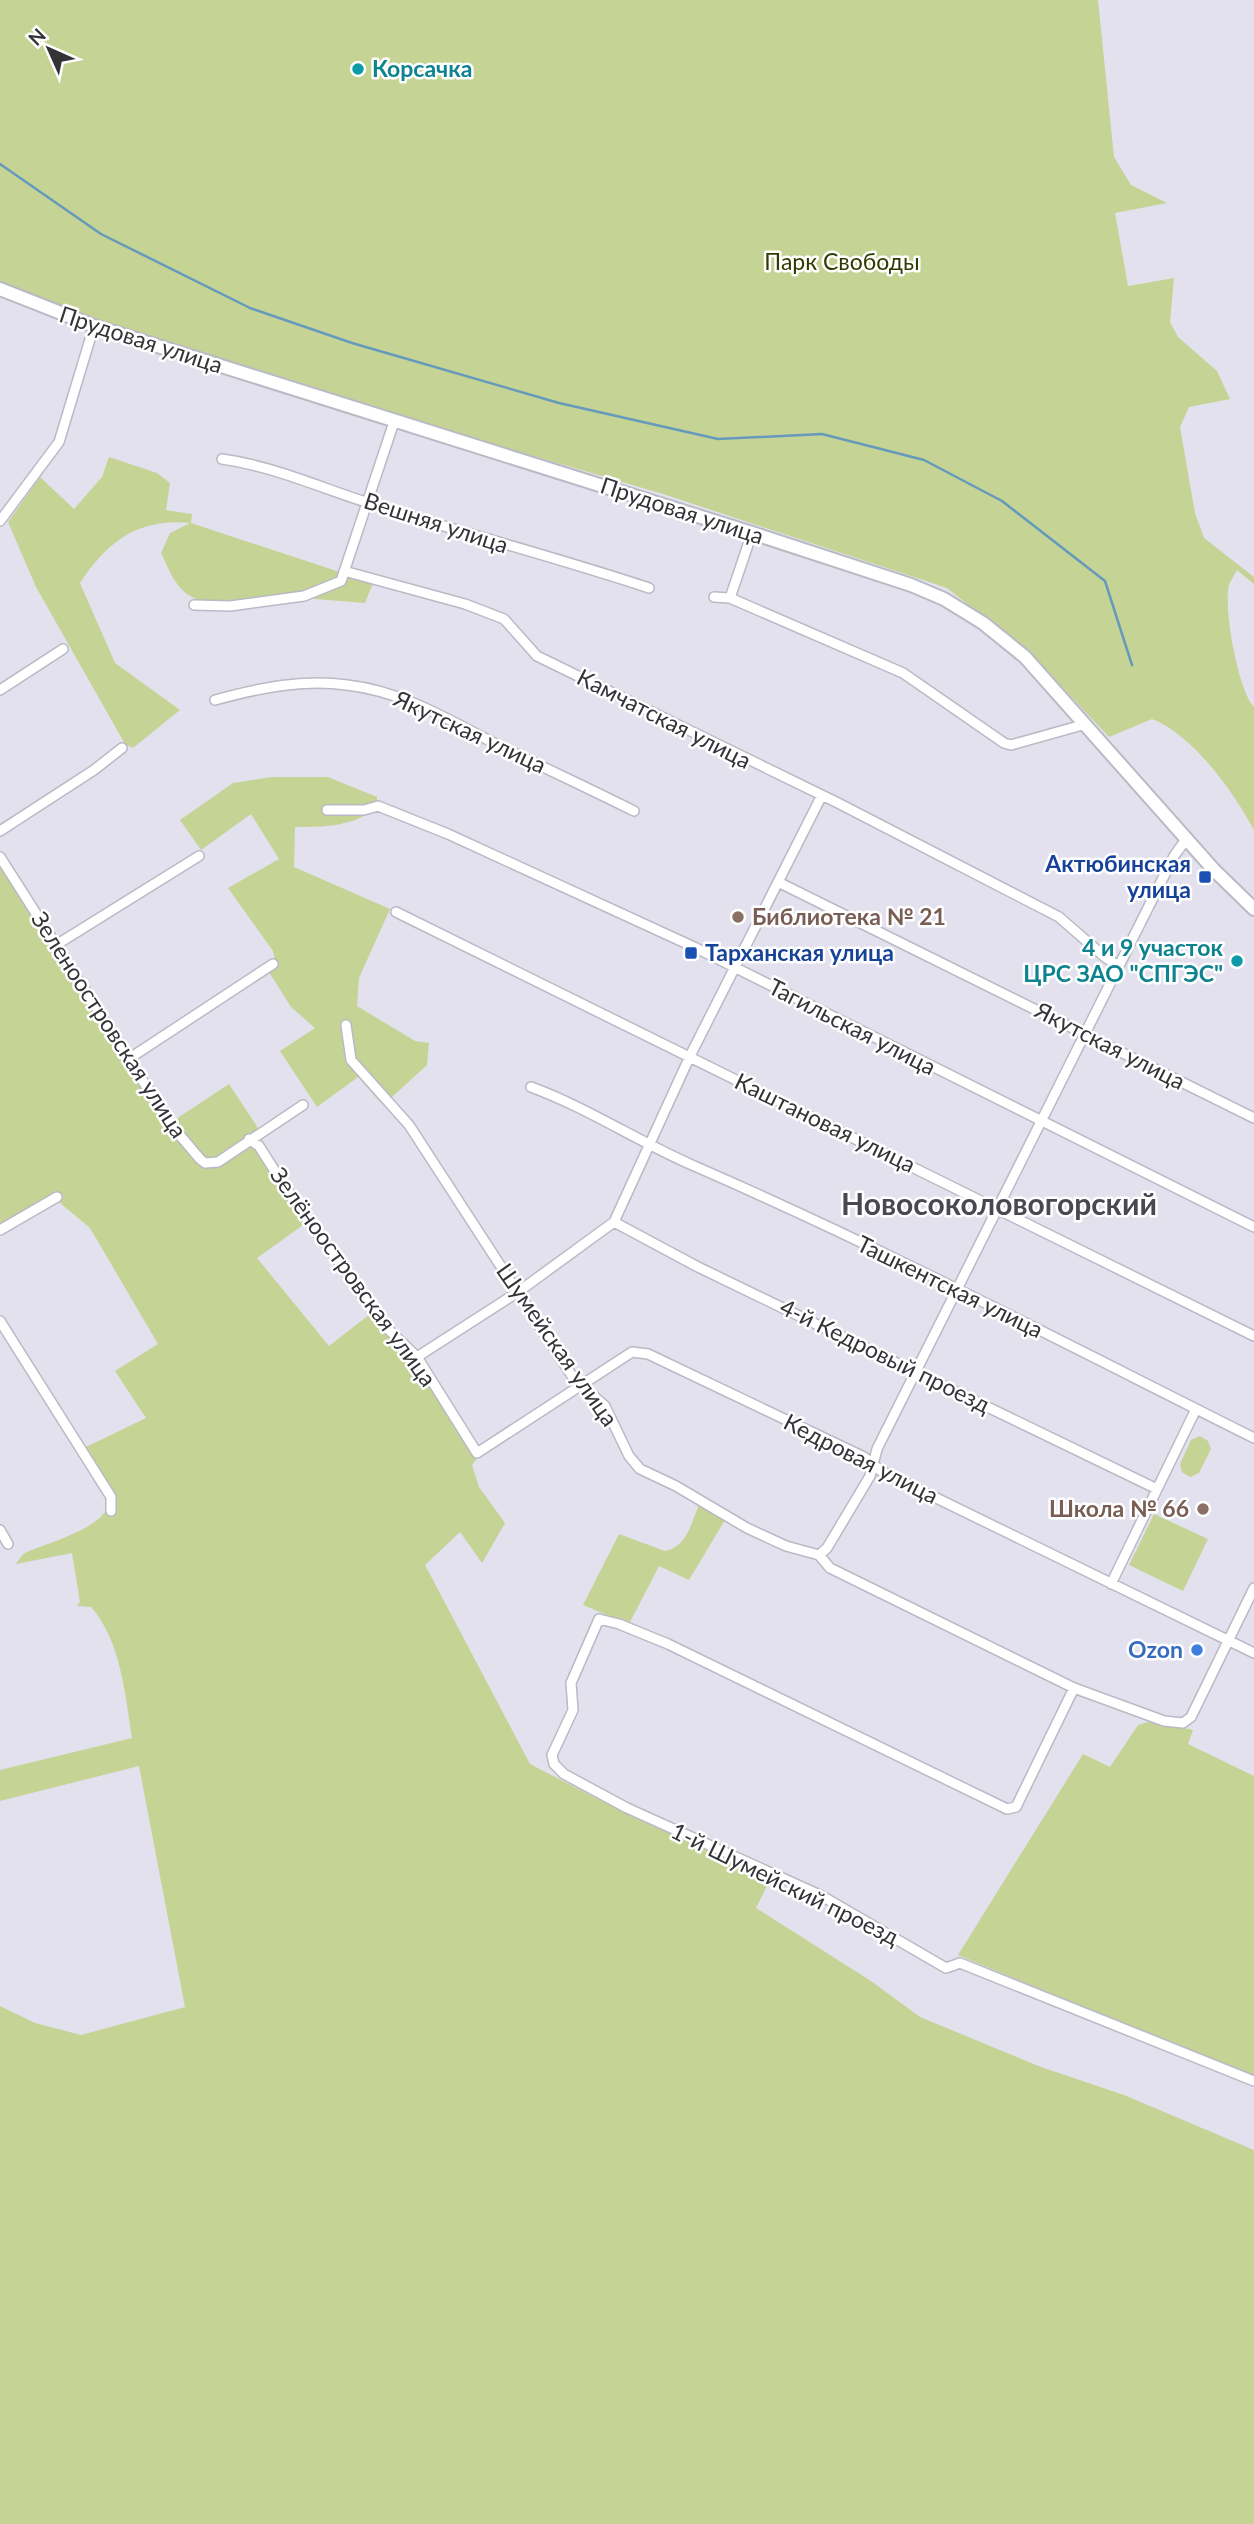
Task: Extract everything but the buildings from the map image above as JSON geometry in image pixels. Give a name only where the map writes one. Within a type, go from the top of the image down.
[{"type":"main road","name":"Прудовая улица","points":[[0,289],[94,326],[752,533],[911,585],[944,599],[983,623],[1025,657],[1236,893],[1254,909]]},
{"type":"street","points":[[0,521],[60,442],[94,326]]},
{"type":"street","points":[[194,605],[230,606],[304,596],[341,581],[365,502],[394,422]]},
{"type":"street","name":"Вешняя улица","points":[[222,459],[257,466],[526,551],[564,559],[649,588]]},
{"type":"street","points":[[730,598],[752,533]]},
{"type":"street","name":"Камчатская улица","points":[[344,571],[465,604],[504,620],[537,656],[1059,917],[1119,966]]},
{"type":"street","points":[[714,597],[730,598],[903,673],[1004,743],[1011,745],[1086,724]]},
{"type":"street","points":[[0,690],[63,649]]},
{"type":"street","name":"Якутская улица","points":[[215,700],[269,686],[301,683],[346,684],[388,692],[442,714],[634,811]]},
{"type":"street","points":[[0,831],[94,770],[122,748]]},
{"type":"street","points":[[416,1357],[518,1292],[614,1222],[690,1056],[821,797]]},
{"type":"street","name":"Тагильская улица","points":[[327,810],[364,810],[378,806],[484,850],[735,969],[1254,1227]]},
{"type":"street","points":[[819,1555],[827,1548],[873,1465],[877,1449],[1043,1123],[1082,1034],[1174,856],[1187,838]]},
{"type":"street","points":[[55,945],[198,856]]},
{"type":"street","name":"Зеленоостровская улица","points":[[0,857],[172,1126],[205,1163],[218,1162],[303,1105]]},
{"type":"street","name":"Якутская улица","points":[[778,882],[1254,1118]]},
{"type":"street","name":"Каштановая улица","points":[[396,912],[1254,1336]]},
{"type":"street","points":[[130,1058],[273,964]]},
{"type":"street","name":"Шумейская улица","points":[[346,1025],[351,1060],[409,1125],[581,1385],[605,1406],[629,1456],[640,1469],[676,1486],[747,1528],[786,1546],[819,1555],[830,1568],[1074,1688],[1149,1716],[1183,1723],[1191,1717],[1230,1642]]},
{"type":"street","name":"Ташкентская улица","points":[[531,1087],[571,1102],[649,1143],[958,1289],[1254,1438]]},
{"type":"street","name":"Зелёноостровская улица","points":[[249,1139],[259,1146],[292,1198],[387,1328],[416,1357],[477,1453]]},
{"type":"street","points":[[0,1230],[57,1197]]},
{"type":"street","name":"4-й Кедровый проезд","points":[[614,1222],[698,1267],[1157,1489]]},
{"type":"street","points":[[0,1321],[111,1497],[111,1511]]},
{"type":"street","name":"Кедровая улица","points":[[477,1453],[632,1352],[648,1354],[864,1457],[873,1465],[1254,1653]]},
{"type":"street","points":[[1111,1584],[1196,1409]]},
{"type":"street","points":[[0,1530],[8,1544]]},
{"type":"street","points":[[1230,1642],[1254,1588]]},
{"type":"street","name":"1-й Шумейский проезд","points":[[1074,1688],[1016,1807],[1007,1809],[668,1644],[619,1624],[599,1619],[571,1683],[573,1710],[552,1755],[554,1764],[564,1774],[627,1808],[820,1895],[946,1968],[960,1963],[1254,2081]]},
{"type":"green space","name":"Парк Свободы","points":[[0,0],[1098,0],[1114,157],[1131,185],[1167,203],[1115,213],[1128,286],[1174,278],[1170,322],[1178,337],[1217,371],[1230,399],[1189,407],[1180,427],[1195,513],[1204,538],[1254,577],[1254,584],[1237,570],[1229,585],[1228,611],[1237,667],[1254,707],[1254,830],[1223,782],[1197,751],[1182,738],[1152,719],[1109,737],[1031,654],[947,588],[663,494],[343,400],[17,294],[0,284]]},
{"type":"green space","points":[[109,457],[157,473],[170,483],[166,510],[192,514],[191,523],[373,583],[365,603],[315,599],[307,592],[231,602],[202,601],[181,589],[161,553],[170,533],[190,523],[155,524],[126,536],[101,556],[80,583],[115,663],[180,710],[133,748],[125,744],[36,587],[8,522],[40,477],[74,509],[102,477]]},
{"type":"green space","points":[[272,777],[328,777],[377,797],[376,808],[358,819],[327,826],[295,827],[294,867],[390,909],[359,978],[357,1006],[415,1041],[429,1043],[427,1065],[391,1098],[380,1102],[358,1077],[317,1107],[280,1051],[315,1028],[291,1007],[269,972],[276,964],[273,951],[228,888],[279,859],[251,814],[201,850],[180,820],[233,783]]},
{"type":"green space","points":[[0,863],[161,1116],[176,1119],[229,1084],[258,1128],[263,1142],[310,1220],[257,1258],[329,1346],[374,1311],[414,1353],[478,1457],[472,1465],[479,1487],[505,1523],[482,1563],[460,1532],[425,1565],[530,1764],[625,1813],[700,1841],[752,1869],[772,1876],[756,1908],[871,1981],[920,2017],[1041,2067],[1124,2095],[1254,2150],[1254,2524],[0,2524],[0,2006],[35,2023],[81,2035],[185,2007],[139,1766],[0,1801],[0,1770],[132,1738],[124,1686],[109,1636],[91,1607],[77,1606],[80,1602],[72,1553],[16,1564],[25,1553],[90,1525],[107,1509],[109,1499],[84,1448],[146,1418],[115,1371],[158,1344],[90,1228],[59,1202],[0,1234]]},
{"type":"green space","points":[[1200,1436],[1208,1441],[1211,1449],[1199,1473],[1190,1477],[1182,1472],[1180,1464],[1191,1440]]},
{"type":"green space","points":[[699,1505],[725,1520],[689,1580],[659,1566],[629,1624],[583,1605],[619,1534],[665,1551],[672,1549],[687,1533]]},
{"type":"green space","points":[[1154,1514],[1208,1539],[1183,1591],[1129,1565]]},
{"type":"green space","points":[[1152,1721],[1193,1730],[1188,1744],[1254,1776],[1254,2077],[958,1955],[1083,1754],[1110,1767],[1138,1725]]},
{"type":"waterway","points":[[0,164],[101,234],[250,308],[352,343],[559,403],[718,439],[822,434],[924,460],[1002,501],[1105,581],[1132,665]]},
{"type":"place","name":"Корсачка","points":[[358,69]]},
{"type":"place","name":"Актюбинская улица","points":[[1205,877]]},
{"type":"place","name":"Библиотека № 21","points":[[738,917]]},
{"type":"place","name":"Тарханская улица","points":[[691,953]]},
{"type":"place","name":"4 и 9 участок ЦРС ЗАО \"СПГЭС\"","points":[[1237,961]]},
{"type":"place","name":"Школа № 66","points":[[1203,1509]]},
{"type":"place","name":"Ozon","points":[[1197,1650]]},
{"type":"district","name":"Новосоколовогорский","points":[[999,1205]]}]
